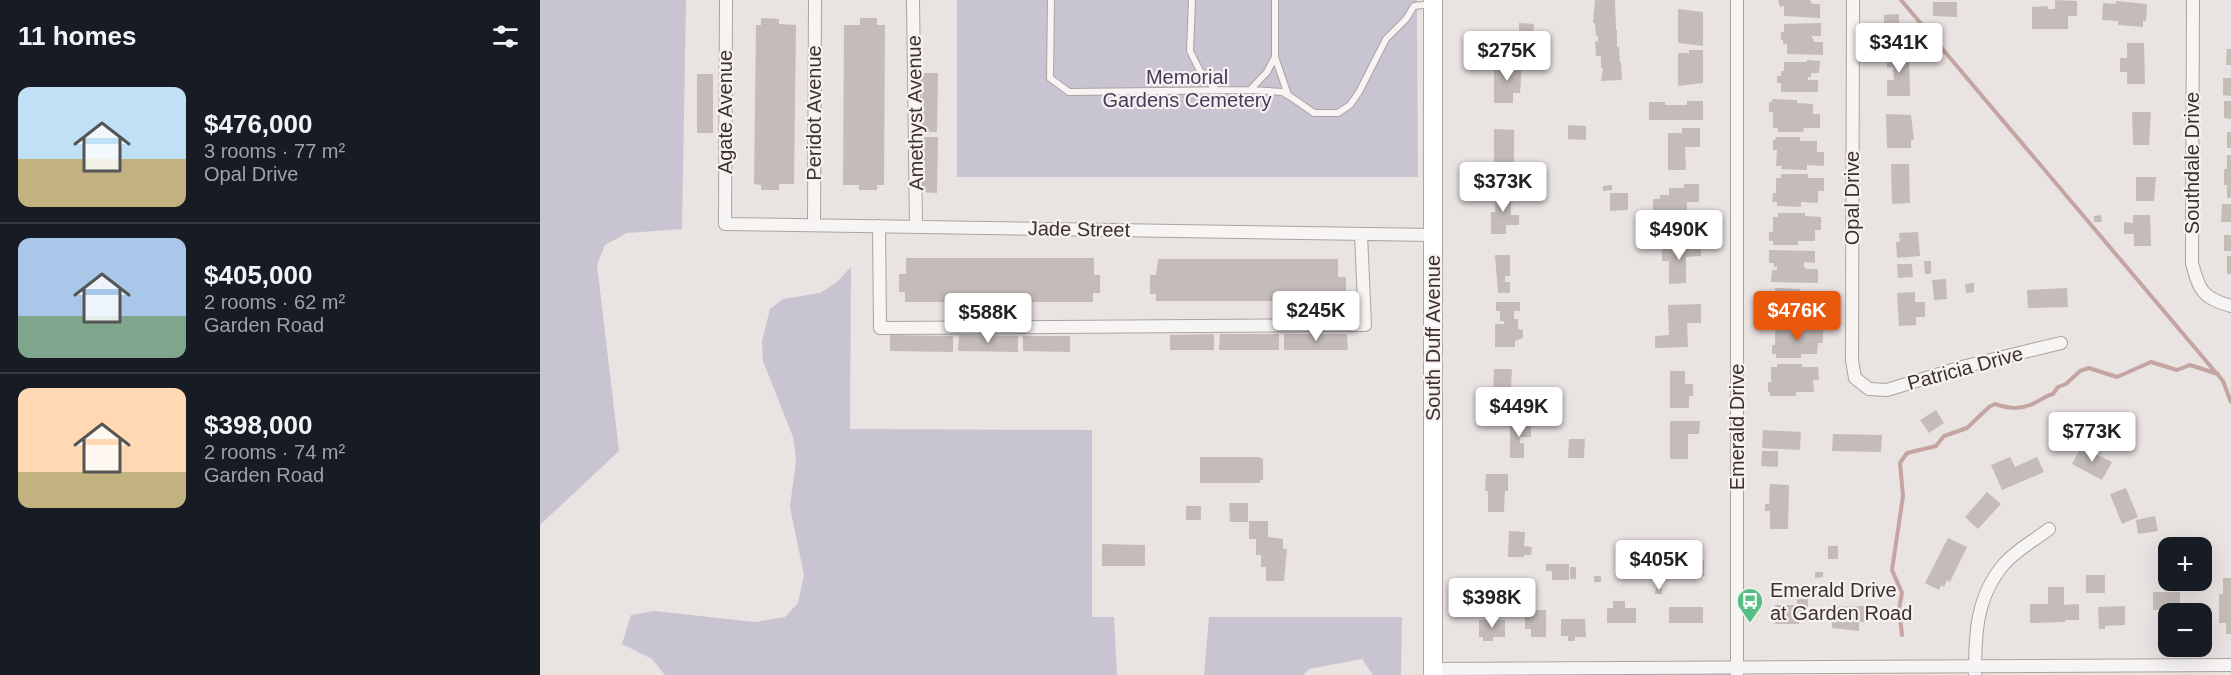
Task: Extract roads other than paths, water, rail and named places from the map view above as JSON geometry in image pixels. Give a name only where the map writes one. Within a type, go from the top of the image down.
[{"type":"main road","name":"South Duff Avenue","points":[[1433,2],[1433,672]]},
{"type":"street","name":"Agate Avenue","points":[[725,224],[726,0]]},
{"type":"street","name":"Peridot Avenue","points":[[814,225],[815,0]]},
{"type":"street","name":"Amethyst Avenue","points":[[914,0],[916,227]]},
{"type":"street","name":"Emerald Drive","points":[[1737,0],[1737,671]]},
{"type":"street","name":"Opal Drive","points":[[1853,0],[1852,360],[1855,378],[1869,389]]},
{"type":"street","name":"Southdale Drive","points":[[2193,0],[2192,263],[2198,286],[2214,302],[2231,306]]},
{"type":"street","name":"Jade Street","points":[[725,224],[1433,235]]},
{"type":"street","points":[[879,226],[880,328],[1365,325],[1361,234]]},
{"type":"street","name":"Patricia Drive","points":[[1869,389],[1887,390],[2061,343]]},
{"type":"street","points":[[1975,671],[1976,623],[1986,591],[2005,563],[2049,529]]},
{"type":"street","points":[[1433,672],[1975,671],[2231,665]]},
{"type":"lane","points":[[1051,0],[1050,78],[1069,92],[1216,90],[1283,92],[1314,113],[1338,113],[1350,105],[1386,39],[1406,19],[1414,6],[1433,2]]},
{"type":"lane","points":[[1192,0],[1190,51],[1200,71],[1216,90]]},
{"type":"lane","points":[[1275,0],[1275,57],[1288,95]]},
{"type":"lane","points":[[1408,0],[1414,6]]},
{"type":"lane","points":[[1250,90],[1267,72],[1275,57]]},
{"type":"waterway","points":[[1901,0],[2223,381],[2231,402]]},
{"type":"waterway","points":[[1902,635],[1899,609],[1902,593],[1892,570],[1903,496],[1900,463],[1907,453],[1936,446],[1944,436],[1967,428],[1995,404],[2017,408],[2033,404],[2053,394],[2058,387],[2066,384],[2080,371],[2089,368],[2117,377],[2151,362],[2177,370],[2190,365],[2218,374]]},
{"type":"place","name":"Emerald Drive at Garden Road","points":[[1750,624]]},
{"type":"park label","name":"Memorial Gardens Cemetery","points":[[1187,88]]}]
